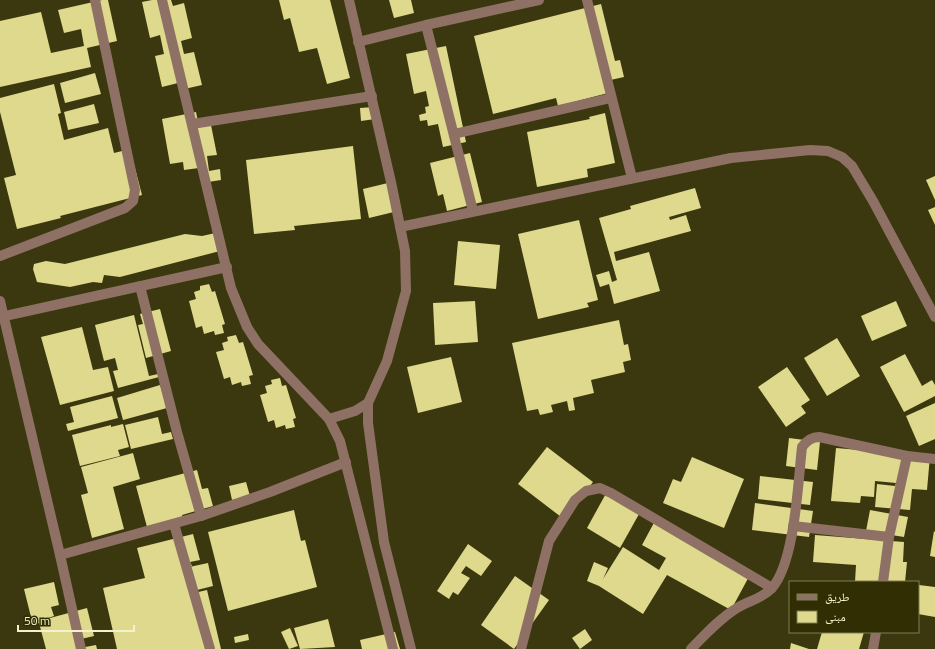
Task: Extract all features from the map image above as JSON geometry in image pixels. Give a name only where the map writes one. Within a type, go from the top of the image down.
[{"type":"street","points":[[0,256],[125,208],[133,201],[133,181],[95,0]]},
{"type":"street","points":[[162,0],[231,288],[247,327],[258,344],[329,419],[340,441],[393,649]]},
{"type":"street","points":[[349,0],[372,96],[405,251],[406,291],[387,361],[368,403],[368,423],[384,542],[411,649]]},
{"type":"street","points":[[358,42],[539,0]]},
{"type":"street","points":[[587,0],[632,178]]},
{"type":"street","points":[[426,25],[473,211]]},
{"type":"street","points":[[192,124],[372,96]]},
{"type":"street","points":[[454,134],[611,98]]},
{"type":"street","points":[[400,227],[731,158],[810,150],[828,151],[842,158],[852,166],[873,201],[935,317]]},
{"type":"street","points":[[2,317],[226,267]]},
{"type":"street","points":[[140,286],[177,432],[201,516]]},
{"type":"street","points":[[0,301],[2,317],[60,555],[81,649]]},
{"type":"street","points":[[329,419],[355,411],[368,403]]},
{"type":"street","points":[[691,649],[716,624],[737,608],[762,597],[772,588],[784,566],[793,526],[802,447],[808,440],[820,437],[907,456],[935,458]]},
{"type":"street","points":[[883,581],[889,537],[907,456]]},
{"type":"street","points":[[60,555],[201,516],[270,492],[346,462]]},
{"type":"street","points":[[522,649],[549,541],[575,500],[586,491],[600,488],[611,493],[772,588]]},
{"type":"street","points":[[174,524],[210,649]]},
{"type":"street","points":[[793,526],[889,537]]},
{"type":"street","points":[[378,589],[395,588]]},
{"type":"street","points":[[873,649],[876,633]]},
{"type":"building","points":[[108,0],[117,41],[87,48],[91,67],[0,87],[0,21],[41,12],[51,53],[84,46],[81,29],[64,33],[58,10]]},
{"type":"building","points":[[152,0],[171,0],[173,6],[184,3],[192,38],[181,41],[184,54],[194,52],[202,85],[180,90],[178,83],[162,87],[155,56],[164,54],[160,35],[150,38],[142,2]]},
{"type":"building","points":[[279,0],[330,0],[350,78],[327,84],[317,48],[299,52],[290,18],[284,20]]},
{"type":"building","points":[[389,0],[411,0],[414,13],[394,18]]},
{"type":"building","points":[[601,4],[615,61],[620,60],[624,77],[606,81],[608,93],[558,106],[556,98],[493,114],[474,36]]},
{"type":"building","points":[[446,46],[466,142],[443,147],[438,124],[428,126],[427,120],[420,121],[419,115],[426,113],[425,107],[429,106],[426,91],[414,94],[406,54]]},
{"type":"building","points":[[95,73],[101,94],[65,103],[60,83]]},
{"type":"building","points":[[54,84],[61,113],[58,114],[64,140],[108,128],[114,153],[130,149],[142,195],[60,216],[61,218],[17,229],[4,178],[16,175],[0,112],[0,98]]},
{"type":"building","points":[[94,104],[99,123],[68,130],[64,112]]},
{"type":"building","points":[[374,107],[375,119],[361,121],[360,108]]},
{"type":"building","points":[[196,112],[198,122],[210,120],[217,155],[207,156],[209,171],[220,169],[221,180],[202,183],[199,168],[184,170],[183,162],[170,164],[162,119]]},
{"type":"building","points":[[605,113],[615,163],[587,169],[588,177],[537,187],[527,132],[590,119],[589,117]]},
{"type":"building","points":[[353,146],[361,219],[294,226],[295,230],[254,234],[246,160]]},
{"type":"building","points":[[470,153],[482,202],[447,211],[443,194],[438,196],[430,163]]},
{"type":"building","points":[[935,176],[935,200],[926,180]]},
{"type":"building","points":[[392,182],[398,211],[369,218],[363,189]]},
{"type":"building","points":[[695,188],[701,208],[669,217],[670,220],[686,215],[691,231],[614,252],[616,261],[649,252],[660,291],[614,304],[609,284],[600,287],[596,275],[609,271],[612,282],[617,280],[599,218],[631,209],[630,206]]},
{"type":"building","points":[[935,207],[935,225],[928,210]]},
{"type":"building","points":[[579,220],[598,300],[587,303],[589,307],[538,319],[518,234]]},
{"type":"building","points":[[220,232],[220,251],[120,277],[104,275],[102,283],[93,282],[70,287],[37,282],[33,269],[34,264],[46,261],[65,264],[185,234],[202,236]]},
{"type":"building","points":[[458,241],[500,245],[496,289],[454,285]]},
{"type":"building","points":[[209,284],[212,292],[215,291],[225,324],[222,325],[224,333],[215,335],[214,331],[204,334],[202,326],[196,328],[189,301],[196,299],[194,292],[200,290],[200,286]]},
{"type":"building","points":[[475,301],[478,342],[435,345],[433,303]]},
{"type":"building","points":[[896,301],[907,326],[872,341],[861,316]]},
{"type":"building","points":[[160,309],[171,351],[146,358],[138,325],[143,324],[140,314]]},
{"type":"building","points":[[134,315],[149,376],[158,374],[159,377],[118,388],[113,371],[118,370],[115,358],[104,361],[95,325]]},
{"type":"building","points":[[619,320],[624,345],[628,344],[631,360],[623,362],[625,372],[591,380],[594,393],[573,398],[575,410],[569,411],[567,401],[551,405],[553,412],[540,415],[538,409],[527,411],[512,343]]},
{"type":"building","points":[[82,327],[93,370],[108,367],[114,391],[60,405],[41,337]]},
{"type":"building","points":[[236,335],[239,343],[243,342],[253,375],[249,376],[251,384],[242,386],[241,382],[232,385],[230,377],[224,379],[216,352],[224,350],[222,343],[228,341],[227,337]]},
{"type":"building","points":[[837,338],[860,376],[827,396],[804,358]]},
{"type":"building","points":[[905,354],[922,386],[932,380],[935,385],[935,396],[904,412],[880,367]]},
{"type":"building","points":[[451,357],[462,402],[418,413],[407,367]]},
{"type":"building","points":[[787,367],[810,400],[801,406],[806,413],[786,427],[758,387]]},
{"type":"building","points":[[280,378],[282,386],[286,385],[296,418],[293,419],[295,427],[286,429],[285,425],[276,428],[274,420],[268,422],[260,395],[267,393],[265,386],[272,384],[271,380]]},
{"type":"building","points":[[160,385],[167,408],[123,420],[117,398]]},
{"type":"building","points":[[112,396],[118,418],[68,431],[66,424],[74,422],[70,407]]},
{"type":"building","points":[[935,403],[935,439],[919,446],[906,416]]},
{"type":"building","points":[[158,417],[162,434],[171,432],[173,439],[131,449],[125,425]]},
{"type":"building","points":[[123,424],[129,447],[118,450],[120,456],[80,466],[72,435],[111,425],[111,427]]},
{"type":"building","points":[[789,438],[820,442],[817,470],[786,466]]},
{"type":"building","points":[[547,447],[593,482],[565,520],[518,484]]},
{"type":"building","points":[[836,448],[930,456],[927,490],[912,489],[910,510],[875,507],[877,484],[895,486],[896,483],[875,481],[874,497],[861,496],[860,503],[831,501]]},
{"type":"building","points":[[133,453],[140,479],[113,487],[124,529],[92,538],[81,495],[88,493],[81,467]]},
{"type":"building","points":[[692,457],[744,479],[724,528],[663,503],[673,479],[681,482]]},
{"type":"building","points":[[197,470],[202,489],[208,488],[213,506],[182,515],[183,518],[147,527],[136,486]]},
{"type":"building","points":[[760,476],[813,482],[810,505],[758,499]]},
{"type":"building","points":[[246,482],[250,496],[232,500],[229,486]]},
{"type":"building","points":[[609,488],[643,507],[620,548],[587,528]]},
{"type":"building","points":[[755,503],[813,511],[809,537],[752,530]]},
{"type":"building","points":[[294,510],[301,541],[305,540],[317,587],[228,611],[208,532]]},
{"type":"building","points":[[870,510],[908,517],[904,537],[866,531]]},
{"type":"building","points":[[656,519],[752,571],[731,610],[667,575],[643,614],[599,586],[587,581],[594,562],[608,568],[603,579],[623,547],[659,570],[666,558],[642,545]]},
{"type":"building","points":[[934,531],[935,532],[935,557],[930,556]]},
{"type":"building","points":[[193,534],[200,560],[190,562],[192,566],[180,569],[208,563],[213,586],[193,591],[194,593],[207,590],[221,649],[117,649],[103,588],[145,578],[137,548]]},
{"type":"building","points":[[815,535],[904,542],[903,562],[907,562],[905,581],[855,581],[856,565],[813,562]]},
{"type":"building","points":[[468,544],[492,561],[481,576],[466,566],[461,573],[470,578],[458,595],[453,592],[449,599],[437,591]]},
{"type":"building","points":[[515,576],[549,600],[514,649],[481,625]]},
{"type":"building","points":[[54,582],[59,605],[51,607],[54,616],[39,621],[87,608],[94,636],[77,640],[79,649],[46,649],[39,623],[33,625],[24,589]]},
{"type":"building","points":[[919,585],[935,587],[935,617],[919,614]]},
{"type":"building","points":[[328,619],[335,647],[300,649],[294,628]]},
{"type":"building","points":[[290,628],[298,646],[289,649],[281,632]]},
{"type":"building","points":[[585,629],[592,640],[580,649],[572,638]]},
{"type":"building","points":[[395,632],[400,649],[362,649],[360,640]]},
{"type":"building","points":[[822,633],[864,633],[859,649],[817,649]]},
{"type":"building","points":[[248,634],[249,640],[235,643],[234,637]]},
{"type":"building","points":[[791,643],[809,649],[790,649]]},
{"type":"building","points":[[96,645],[97,649],[80,648]]}]
